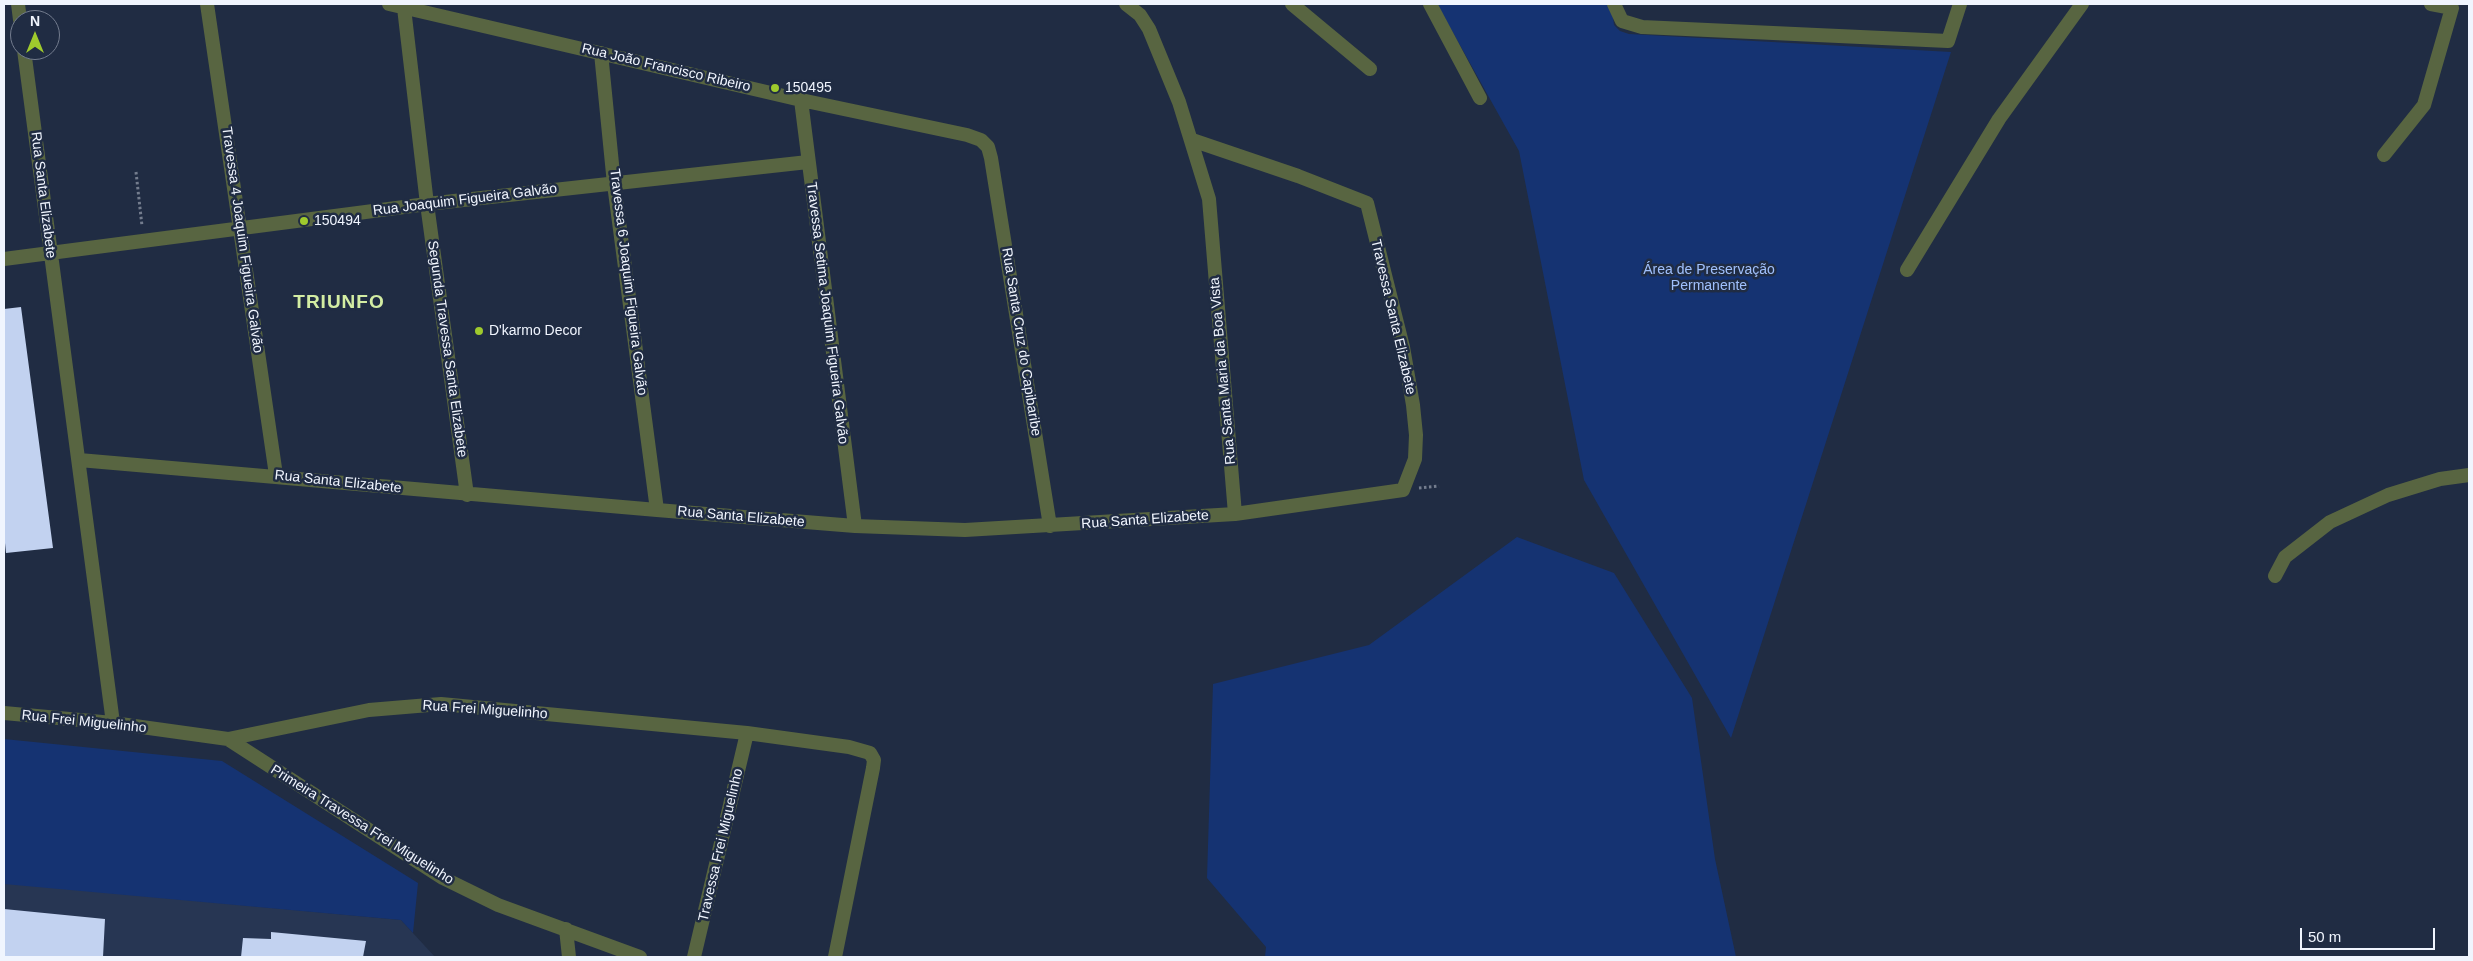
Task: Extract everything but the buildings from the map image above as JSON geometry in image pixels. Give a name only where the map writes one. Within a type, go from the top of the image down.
[{"type":"street","name":"Travessa 4 Joaquim Figueira Galvão","points":[[207,4],[276,475]]},
{"type":"street","name":"Rua João Francisco Ribeiro","points":[[388,4],[800,100],[967,134],[980,140],[988,147],[991,158]]},
{"type":"street","name":"Rua Santa Maria da Boa Vista","points":[[1126,4],[1140,15],[1149,29],[1179,102],[1209,199],[1235,514]]},
{"type":"street","points":[[1292,4],[1370,69]]},
{"type":"street","points":[[1430,4],[1480,98]]},
{"type":"street","points":[[1614,4],[1622,21],[1642,27],[1948,41],[1960,4]]},
{"type":"street","points":[[1907,270],[2000,119],[2082,4]]},
{"type":"street","points":[[2384,155],[2424,105],[2452,8],[2431,4]]},
{"type":"street","name":"Segunda Travessa Santa Elizabete","points":[[404,8],[427,204],[467,495]]},
{"type":"street","name":"Travessa 6 Joaquim Figueira Galvão","points":[[601,53],[614,184],[657,510]]},
{"type":"street","name":"Rua Santa Elizabete","points":[[25,60],[113,724]]},
{"type":"street","name":"Travessa Setima Joaquim Figueira Galvão","points":[[800,100],[855,526]]},
{"type":"street","name":"Travessa Santa Elizabete","points":[[1192,140],[1298,176],[1367,203],[1403,347],[1413,405],[1416,434],[1415,458],[1403,490]]},
{"type":"street","name":"Rua Santa Cruz do Capibaribe","points":[[991,158],[1050,526]]},
{"type":"street","name":"Rua Joaquim Figueira Galvão","points":[[4,259],[427,204],[808,162]]},
{"type":"street","name":"Rua Santa Elizabete","points":[[79,460],[276,475],[467,495],[855,526],[965,530],[1235,514],[1403,490]]},
{"type":"street","points":[[2275,576],[2285,557],[2330,522],[2388,495],[2440,480],[2469,476]]},
{"type":"street","name":"Rua Frei Miguelinho","points":[[4,713],[113,724],[228,739],[369,710],[441,704],[747,733],[849,746],[870,753],[874,760],[835,957]]},
{"type":"street","name":"Travessa Frei Miguelinho","points":[[694,957],[747,733]]},
{"type":"street","name":"Primeira Travessa Frei Miguelinho","points":[[228,739],[443,878],[498,905],[640,957]]},
{"type":"street","points":[[566,929],[569,957]]},
{"type":"path","points":[[136,172],[144,241]]},
{"type":"shaded area","points":[[4,883],[401,920],[435,957],[4,957]]},
{"type":"green space","name":"Área de Preservação Permanente","points":[[1437,4],[1611,4],[1614,25],[1620,31],[1629,34],[1951,52],[1731,738],[1584,480],[1519,151]]},
{"type":"green space","points":[[1517,537],[1614,573],[1692,698],[1715,859],[1736,957],[1265,957],[1266,947],[1207,878],[1213,684],[1369,645]]},
{"type":"green space","points":[[4,739],[222,761],[418,883],[413,933],[401,920],[4,884]]},
{"type":"place","name":"150495","points":[[775,88]]},
{"type":"place","name":"150494","points":[[304,221]]},
{"type":"place","name":"D'karmo Decor","points":[[479,331]]},
{"type":"district","name":"TRIUNFO","points":[[339,303]]}]
